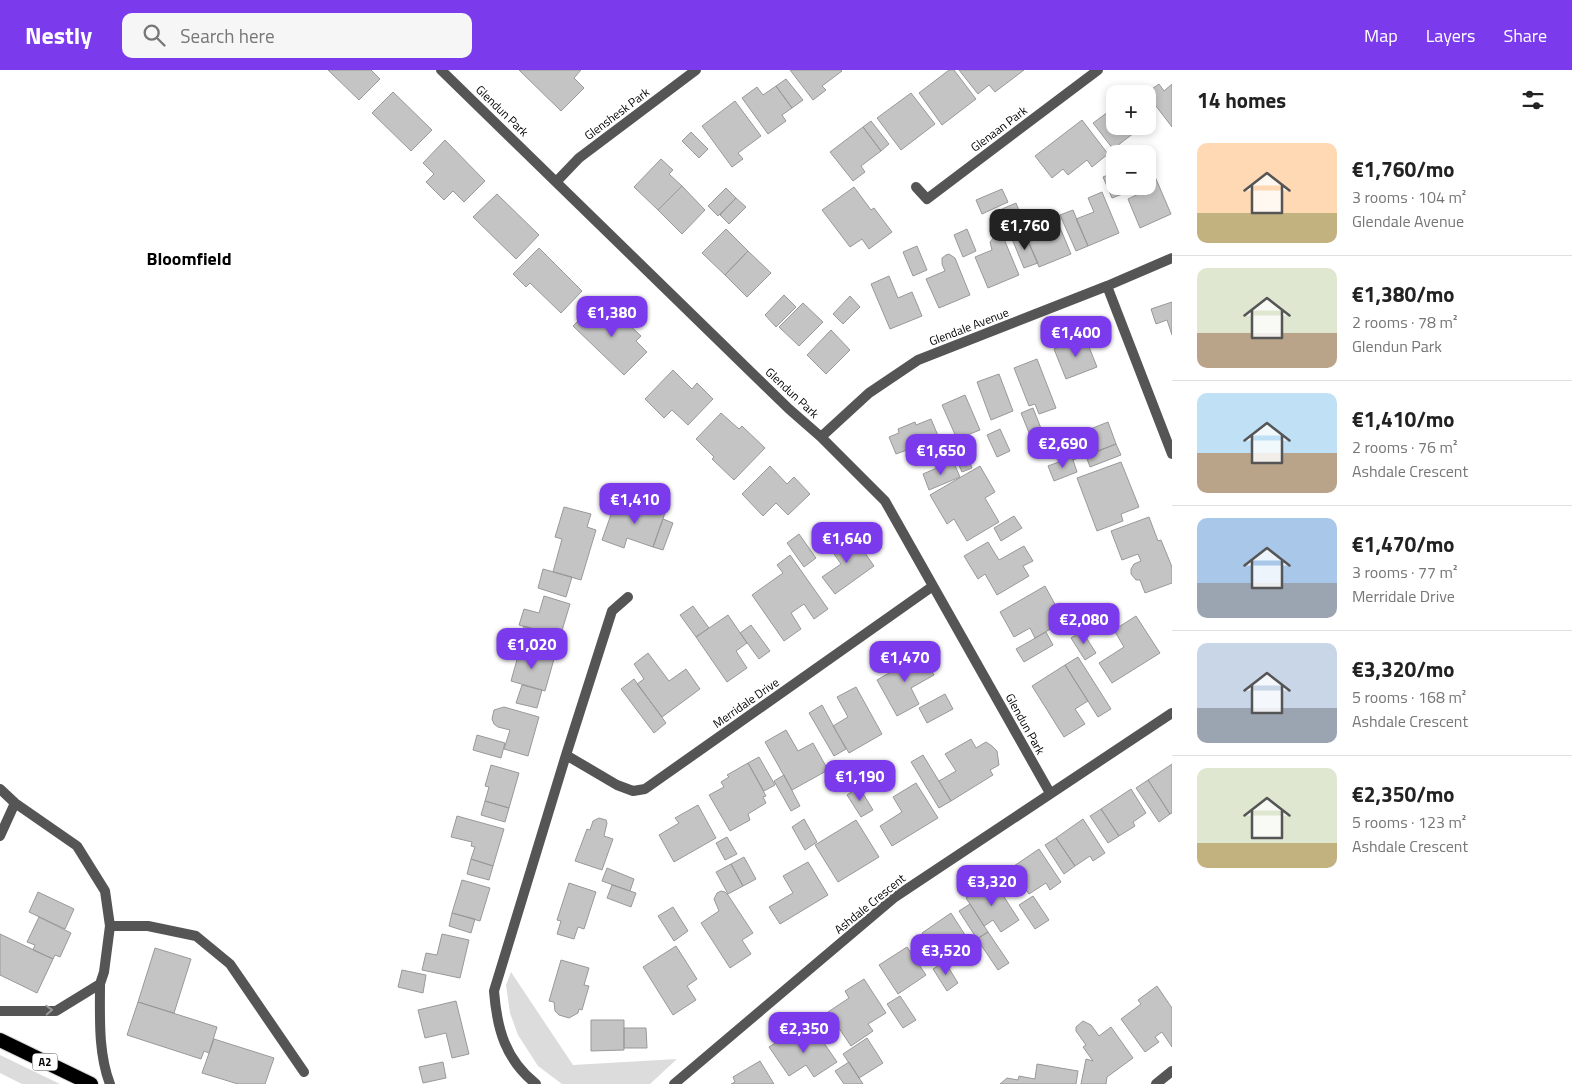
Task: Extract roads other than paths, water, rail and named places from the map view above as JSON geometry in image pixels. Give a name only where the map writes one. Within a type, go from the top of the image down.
[{"type":"highway","name":"A2","points":[[0,1040],[91,1084]]},
{"type":"street","name":"Glendun Park","points":[[441,70],[885,501],[1050,794]]},
{"type":"street","name":"Glenshesk Park","points":[[556,182],[580,158],[696,70]]},
{"type":"street","name":"Glenaan Park","points":[[916,187],[927,199],[1098,70]]},
{"type":"street","name":"Glendale Avenue","points":[[821,437],[869,393],[918,360],[1107,286],[1172,258]]},
{"type":"street","points":[[1107,286],[1172,454]]},
{"type":"street","name":"Merridale Drive","points":[[566,755],[617,785],[633,790],[645,790],[933,586]]},
{"type":"street","points":[[536,1084],[514,1062],[503,1040],[496,1016],[494,991],[612,611],[628,597]]},
{"type":"street","name":"Ashdale Crescent","points":[[674,1084],[895,897],[1172,714]]},
{"type":"street","points":[[0,789],[15,804],[77,846],[105,891],[110,926],[104,972],[100,984],[100,1034],[107,1077],[110,1084]]},
{"type":"street","points":[[0,836],[15,804]]},
{"type":"street","points":[[110,926],[148,926],[196,936],[230,964],[304,1072]]},
{"type":"street","points":[[0,1011],[56,1011],[100,984]]},
{"type":"street","points":[[1156,1084],[1172,1071]]},
{"type":"district","name":"Bloomfield","points":[[189,259]]}]
